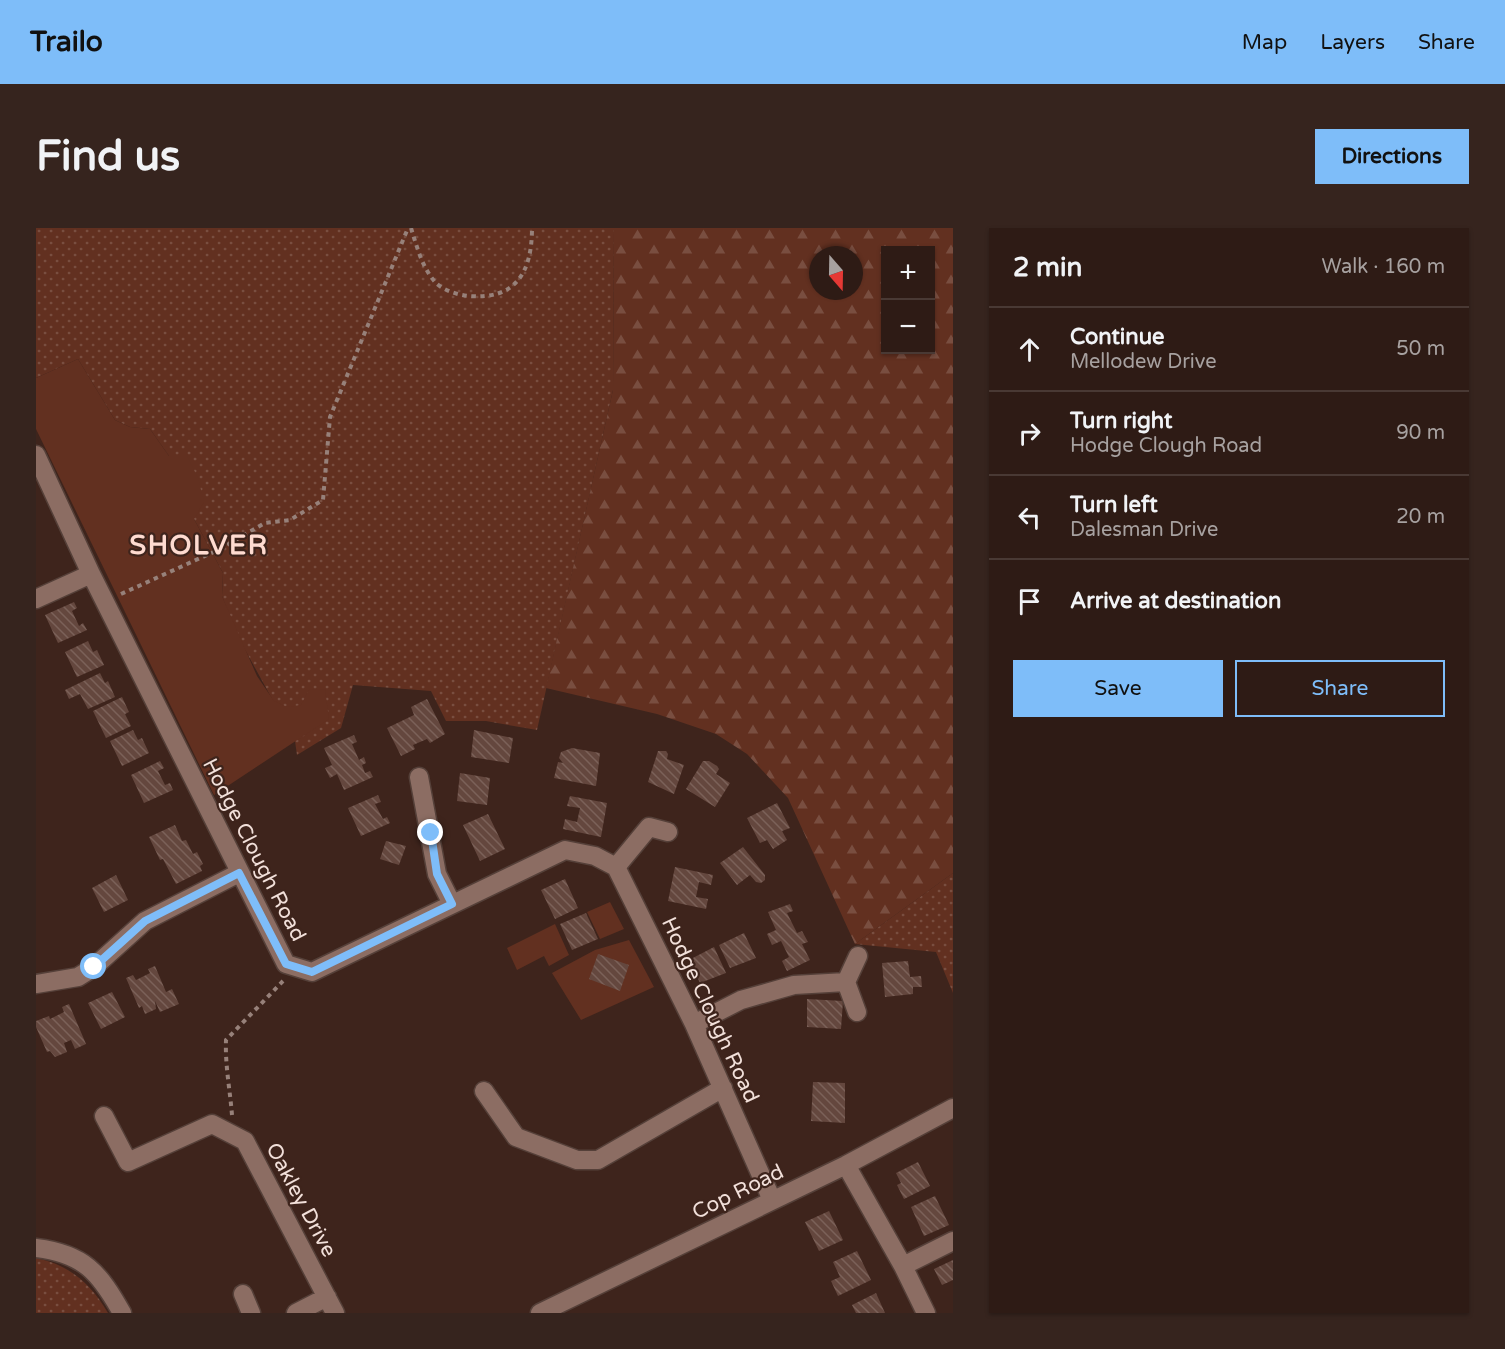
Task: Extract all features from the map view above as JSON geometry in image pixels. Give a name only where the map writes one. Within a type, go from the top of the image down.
[{"type":"street","name":"Hodge Clough Road","points":[[36,455],[105,601],[286,964],[312,972],[565,850],[595,856],[616,867],[694,1024],[772,1200]]},
{"type":"street","points":[[36,599],[92,574]]},
{"type":"street","points":[[419,777],[437,874],[452,904]]},
{"type":"street","points":[[616,867],[649,827],[668,832]]},
{"type":"street","points":[[36,984],[78,977],[94,967],[145,921],[239,873]]},
{"type":"street","points":[[857,1012],[846,982],[858,956]]},
{"type":"street","points":[[694,1024],[741,1000],[794,985],[846,982]]},
{"type":"street","points":[[484,1091],[516,1137],[577,1160],[598,1160],[723,1088]]},
{"type":"street","name":"Cop Road","points":[[540,1313],[846,1165],[953,1108]]},
{"type":"street","points":[[104,1116],[128,1162],[212,1124],[225,1131]]},
{"type":"street","name":"Oakley Drive","points":[[225,1131],[245,1141],[331,1305]]},
{"type":"street","points":[[846,1165],[903,1266],[926,1313]]},
{"type":"street","points":[[903,1266],[953,1241]]},
{"type":"street","points":[[36,1248],[59,1251],[86,1263],[105,1284],[122,1313]]},
{"type":"street","points":[[243,1294],[250,1313]]},
{"type":"street","points":[[296,1313],[331,1305]]},
{"type":"path","points":[[410,228],[423,265],[437,284],[459,295],[489,297],[512,287],[525,273],[532,244],[532,228]]},
{"type":"path","points":[[105,601],[218,550],[265,523],[290,520],[323,500],[330,417],[410,228]]},
{"type":"path","points":[[225,1131],[232,1116],[229,1073],[225,1061],[226,1040],[257,1011],[296,967]]},
{"type":"green space","points":[[36,228],[614,228],[613,390],[537,730],[486,721],[446,721],[431,691],[353,685],[341,728],[297,755],[295,741],[237,635],[222,596],[223,573],[194,519],[169,456],[150,429],[130,427],[115,420],[78,359],[36,378]]},
{"type":"green space","points":[[614,228],[953,228],[953,873],[855,944],[788,798],[747,754],[716,734],[657,714],[546,688],[613,390]]},
{"type":"green space","points":[[78,359],[115,420],[130,427],[150,429],[169,456],[187,456],[198,478],[204,502],[194,519],[223,573],[222,596],[257,676],[274,701],[287,707],[301,705],[309,690],[325,689],[329,719],[214,795],[36,429],[36,378]]},
{"type":"green space","points":[[953,873],[953,993],[936,952],[855,944]]},
{"type":"green space","points":[[610,902],[624,929],[600,939],[587,912]]},
{"type":"green space","points":[[555,924],[569,955],[549,966],[544,956],[517,970],[507,948]]},
{"type":"green space","points":[[629,940],[654,987],[581,1020],[552,973],[595,950]]},
{"type":"green space","points":[[36,1258],[59,1265],[78,1277],[94,1293],[108,1313],[36,1313]]},
{"type":"building","points":[[74,602],[77,608],[72,611],[79,626],[83,623],[87,630],[58,643],[45,615]]},
{"type":"building","points":[[88,641],[93,652],[97,650],[104,665],[77,677],[65,652]]},
{"type":"building","points":[[100,673],[105,683],[108,681],[115,697],[88,709],[80,694],[69,699],[65,690]]},
{"type":"building","points":[[122,697],[129,712],[125,714],[131,726],[106,738],[93,711]]},
{"type":"building","points":[[427,699],[445,734],[430,743],[427,739],[413,745],[415,749],[401,756],[387,728],[414,715],[411,707]]},
{"type":"building","points":[[133,730],[138,740],[142,738],[149,753],[122,766],[110,741]]},
{"type":"building","points":[[474,730],[513,738],[509,763],[471,757]]},
{"type":"building","points":[[354,735],[357,742],[352,744],[359,760],[364,757],[366,763],[362,765],[365,773],[370,771],[373,777],[344,790],[337,774],[330,778],[325,768],[332,765],[324,748]]},
{"type":"building","points":[[572,748],[600,753],[596,786],[554,778],[558,762],[563,763],[559,758],[561,752]]},
{"type":"building","points":[[658,751],[666,751],[667,759],[684,765],[674,794],[648,782]]},
{"type":"building","points":[[160,761],[164,768],[158,771],[165,785],[170,783],[173,790],[144,803],[131,775]]},
{"type":"building","points":[[703,761],[709,761],[717,766],[719,769],[716,774],[730,783],[715,807],[686,789]]},
{"type":"building","points":[[460,773],[490,778],[487,805],[457,801]]},
{"type":"building","points":[[378,795],[381,802],[375,804],[383,819],[387,817],[390,823],[361,836],[348,808]]},
{"type":"building","points":[[570,796],[607,803],[601,837],[563,829],[565,819],[577,822],[580,808],[567,806]]},
{"type":"building","points":[[777,803],[790,828],[782,831],[787,840],[773,849],[767,840],[760,843],[747,818]]},
{"type":"building","points":[[488,814],[505,849],[480,861],[463,825]]},
{"type":"building","points":[[175,825],[182,841],[186,840],[193,854],[197,852],[203,864],[200,866],[202,871],[176,884],[163,859],[160,860],[149,837]]},
{"type":"building","points":[[386,841],[406,846],[399,865],[380,859]]},
{"type":"building","points":[[743,847],[765,875],[765,880],[761,883],[756,882],[750,875],[737,885],[720,863]]},
{"type":"building","points":[[675,867],[713,875],[711,885],[699,882],[696,897],[708,899],[706,909],[668,901]]},
{"type":"building","points":[[116,875],[128,900],[104,912],[92,888]]},
{"type":"building","points":[[565,879],[578,908],[555,919],[541,890]]},
{"type":"building","points":[[790,904],[793,911],[787,913],[797,933],[802,931],[808,942],[802,944],[810,960],[787,971],[782,961],[789,957],[781,941],[772,945],[767,934],[776,930],[768,912]]},
{"type":"building","points":[[586,913],[598,939],[572,950],[560,924]]},
{"type":"building","points":[[744,933],[756,958],[730,968],[719,945]]},
{"type":"building","points":[[714,947],[726,973],[700,983],[689,960]]},
{"type":"building","points":[[598,954],[629,965],[620,991],[589,979]]},
{"type":"building","points":[[908,961],[910,977],[921,976],[922,987],[913,987],[913,994],[885,997],[882,963]]},
{"type":"building","points":[[155,966],[166,992],[172,989],[179,1004],[160,1012],[155,1001],[156,1009],[145,1014],[142,1006],[139,1008],[126,978],[133,975],[136,980],[150,973],[148,969]]},
{"type":"building","points":[[112,992],[125,1017],[101,1029],[88,1003]]},
{"type":"building","points":[[807,999],[843,1001],[841,1029],[807,1027]]},
{"type":"building","points":[[69,1004],[86,1044],[75,1049],[71,1040],[64,1043],[67,1052],[55,1057],[50,1051],[47,1052],[36,1027],[36,1021],[49,1016],[50,1019],[64,1012],[62,1007]]},
{"type":"building","points":[[813,1082],[845,1083],[845,1123],[811,1121]]},
{"type":"building","points":[[918,1162],[930,1186],[904,1199],[897,1185],[901,1183],[896,1173]]},
{"type":"building","points":[[935,1196],[949,1225],[924,1236],[911,1207]]},
{"type":"building","points":[[829,1211],[843,1240],[819,1251],[805,1222]]},
{"type":"building","points":[[857,1251],[871,1280],[838,1296],[831,1281],[840,1277],[833,1262]]},
{"type":"building","points":[[953,1260],[953,1280],[942,1285],[934,1269]]},
{"type":"building","points":[[876,1293],[885,1313],[856,1313],[852,1305]]},
{"type":"district","name":"SHOLVER","points":[[199,545]]},
{"type":"route","points":[[94,967],[145,921],[239,873],[286,964],[312,972],[452,904],[437,874],[431,833]]}]
